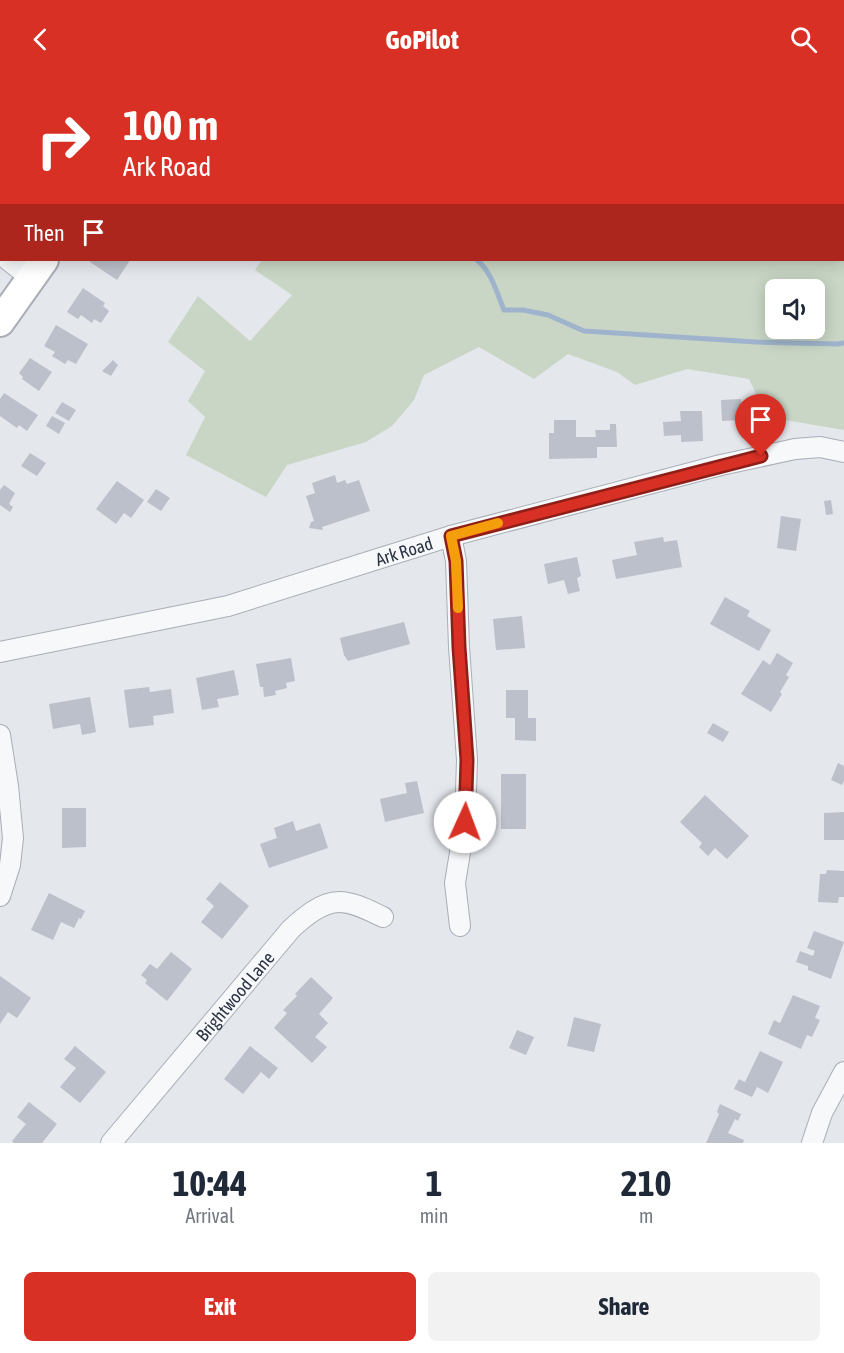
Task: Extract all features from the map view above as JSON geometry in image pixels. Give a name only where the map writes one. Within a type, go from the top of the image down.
[{"type":"main road","points":[[0,322],[37,269]]},
{"type":"street","points":[[11,261],[37,269]]},
{"type":"street","name":"Ark Road","points":[[0,652],[228,606],[451,536],[710,468],[782,451],[820,447],[844,452]]},
{"type":"street","points":[[451,536],[456,561],[467,760],[465,822],[455,883],[460,926]]},
{"type":"street","points":[[0,735],[13,838],[10,865],[0,896]]},
{"type":"street","name":"Brightwood Lane","points":[[111,1143],[291,929],[305,917],[337,902],[353,905],[383,917]]},
{"type":"street","points":[[812,1143],[822,1113],[844,1072]]},
{"type":"green space","points":[[261,261],[844,261],[844,430],[767,417],[749,379],[687,369],[635,385],[617,372],[568,354],[534,379],[479,347],[424,375],[414,400],[392,426],[366,442],[287,465],[266,497],[186,455],[205,417],[188,401],[205,371],[168,342],[198,296],[250,341],[292,295],[255,270]]},
{"type":"building","points":[[90,261],[129,261],[117,280]]},
{"type":"building","points":[[83,288],[105,303],[103,306],[109,311],[101,323],[94,319],[92,323],[81,315],[78,319],[67,312]]},
{"type":"building","points":[[56,325],[88,344],[76,364],[68,360],[65,364],[52,356],[55,352],[44,346]]},
{"type":"building","points":[[30,358],[52,372],[39,391],[22,379],[19,373]]},
{"type":"building","points":[[113,360],[118,365],[111,376],[102,371]]},
{"type":"building","points":[[4,393],[38,415],[27,431],[19,425],[17,428],[0,416],[0,399]]},
{"type":"building","points":[[741,399],[741,420],[722,421],[721,400]]},
{"type":"building","points":[[62,402],[76,410],[69,421],[55,413]]},
{"type":"building","points":[[680,411],[702,411],[703,441],[681,442],[681,435],[664,436],[663,422],[681,421]]},
{"type":"building","points":[[52,416],[65,423],[59,434],[46,426]]},
{"type":"building","points":[[554,420],[576,420],[576,437],[596,437],[595,430],[610,430],[610,424],[616,424],[617,447],[597,447],[597,458],[549,459],[549,433],[554,433]]},
{"type":"building","points":[[30,453],[46,463],[37,476],[21,466]]},
{"type":"building","points":[[335,475],[337,483],[345,480],[347,484],[359,480],[370,511],[322,527],[323,530],[309,528],[311,522],[314,521],[306,496],[315,493],[312,483]]},
{"type":"building","points":[[117,481],[144,500],[131,518],[124,513],[116,524],[96,509]]},
{"type":"building","points":[[4,485],[15,493],[9,504],[13,507],[10,512],[0,505],[0,490]]},
{"type":"building","points":[[156,489],[170,498],[161,511],[147,502]]},
{"type":"building","points":[[831,500],[833,514],[826,515],[824,501]]},
{"type":"building","points":[[781,516],[801,519],[796,551],[777,548]]},
{"type":"building","points":[[663,537],[664,542],[677,540],[682,567],[616,579],[612,560],[637,555],[634,542]]},
{"type":"building","points":[[577,557],[581,576],[577,578],[580,591],[568,594],[564,580],[548,584],[544,564]]},
{"type":"building","points":[[725,597],[750,611],[747,616],[771,630],[759,651],[710,624]]},
{"type":"building","points":[[522,616],[525,648],[496,650],[493,619]]},
{"type":"building","points":[[404,622],[410,644],[348,661],[344,655],[340,638]]},
{"type":"building","points":[[777,653],[793,663],[786,675],[789,677],[780,692],[782,694],[771,712],[741,694],[763,660],[770,665]]},
{"type":"building","points":[[291,658],[295,681],[286,683],[287,688],[275,691],[276,695],[264,697],[256,664]]},
{"type":"building","points":[[234,670],[239,695],[217,699],[219,707],[202,710],[196,678]]},
{"type":"building","points":[[149,687],[150,692],[171,689],[174,713],[153,716],[154,725],[129,728],[124,690]]},
{"type":"building","points":[[506,690],[528,690],[528,718],[536,718],[536,741],[515,740],[515,718],[506,718]]},
{"type":"building","points":[[90,697],[96,732],[82,735],[80,724],[53,729],[49,704]]},
{"type":"building","points":[[713,723],[729,732],[723,742],[707,733]]},
{"type":"building","points":[[838,763],[844,766],[842,785],[831,780]]},
{"type":"building","points":[[501,774],[526,774],[526,829],[501,829]]},
{"type":"building","points":[[417,781],[424,813],[385,822],[380,799],[407,793],[405,783]]},
{"type":"building","points":[[705,795],[749,836],[727,859],[715,848],[708,856],[699,847],[702,843],[680,822]]},
{"type":"building","points":[[62,808],[86,808],[86,847],[62,848]]},
{"type":"building","points":[[844,812],[844,840],[824,840],[824,813]]},
{"type":"building","points":[[293,821],[296,831],[320,823],[328,848],[269,868],[260,844],[277,838],[274,828]]},
{"type":"building","points":[[827,870],[844,871],[844,897],[839,897],[838,903],[818,902],[820,874],[826,874]]},
{"type":"building","points":[[220,882],[249,906],[222,939],[201,922],[214,906],[206,899]]},
{"type":"building","points":[[49,893],[85,911],[74,928],[61,922],[53,940],[31,930]]},
{"type":"building","points":[[814,931],[844,942],[831,979],[808,970],[808,966],[796,962],[800,951],[813,956],[815,951],[807,948]]},
{"type":"building","points":[[171,952],[192,969],[167,1001],[145,983],[147,980],[141,975],[150,964],[157,969]]},
{"type":"building","points":[[0,976],[31,998],[17,1018],[8,1012],[0,1024]]},
{"type":"building","points":[[311,977],[333,998],[319,1014],[328,1023],[315,1037],[327,1047],[312,1063],[274,1028],[287,1013],[283,1010]]},
{"type":"building","points":[[793,995],[820,1006],[815,1018],[820,1020],[812,1037],[807,1035],[801,1049],[768,1034],[774,1020],[780,1023]]},
{"type":"building","points":[[574,1017],[601,1024],[594,1052],[567,1046]]},
{"type":"building","points":[[517,1030],[534,1037],[526,1055],[509,1048]]},
{"type":"building","points":[[75,1046],[106,1072],[80,1103],[60,1087],[76,1068],[64,1059]]},
{"type":"building","points":[[250,1046],[278,1068],[269,1079],[261,1072],[243,1094],[224,1079]]},
{"type":"building","points":[[760,1051],[783,1062],[768,1093],[757,1087],[752,1097],[734,1089],[739,1079],[745,1082]]},
{"type":"building","points":[[29,1102],[57,1124],[42,1143],[14,1143],[12,1141],[26,1124],[17,1117]]},
{"type":"building","points":[[720,1104],[741,1114],[738,1121],[735,1119],[728,1133],[744,1140],[743,1143],[706,1143],[719,1114],[717,1112]]},
{"type":"waterway","points":[[478,261],[490,276],[504,310],[523,310],[548,315],[584,331],[756,342],[844,343]]},
{"type":"slow traffic","points":[[458,608],[456,561],[451,536],[498,523]]},
{"type":"route","points":[[465,822],[467,760],[456,561],[451,536],[761,456]]}]
